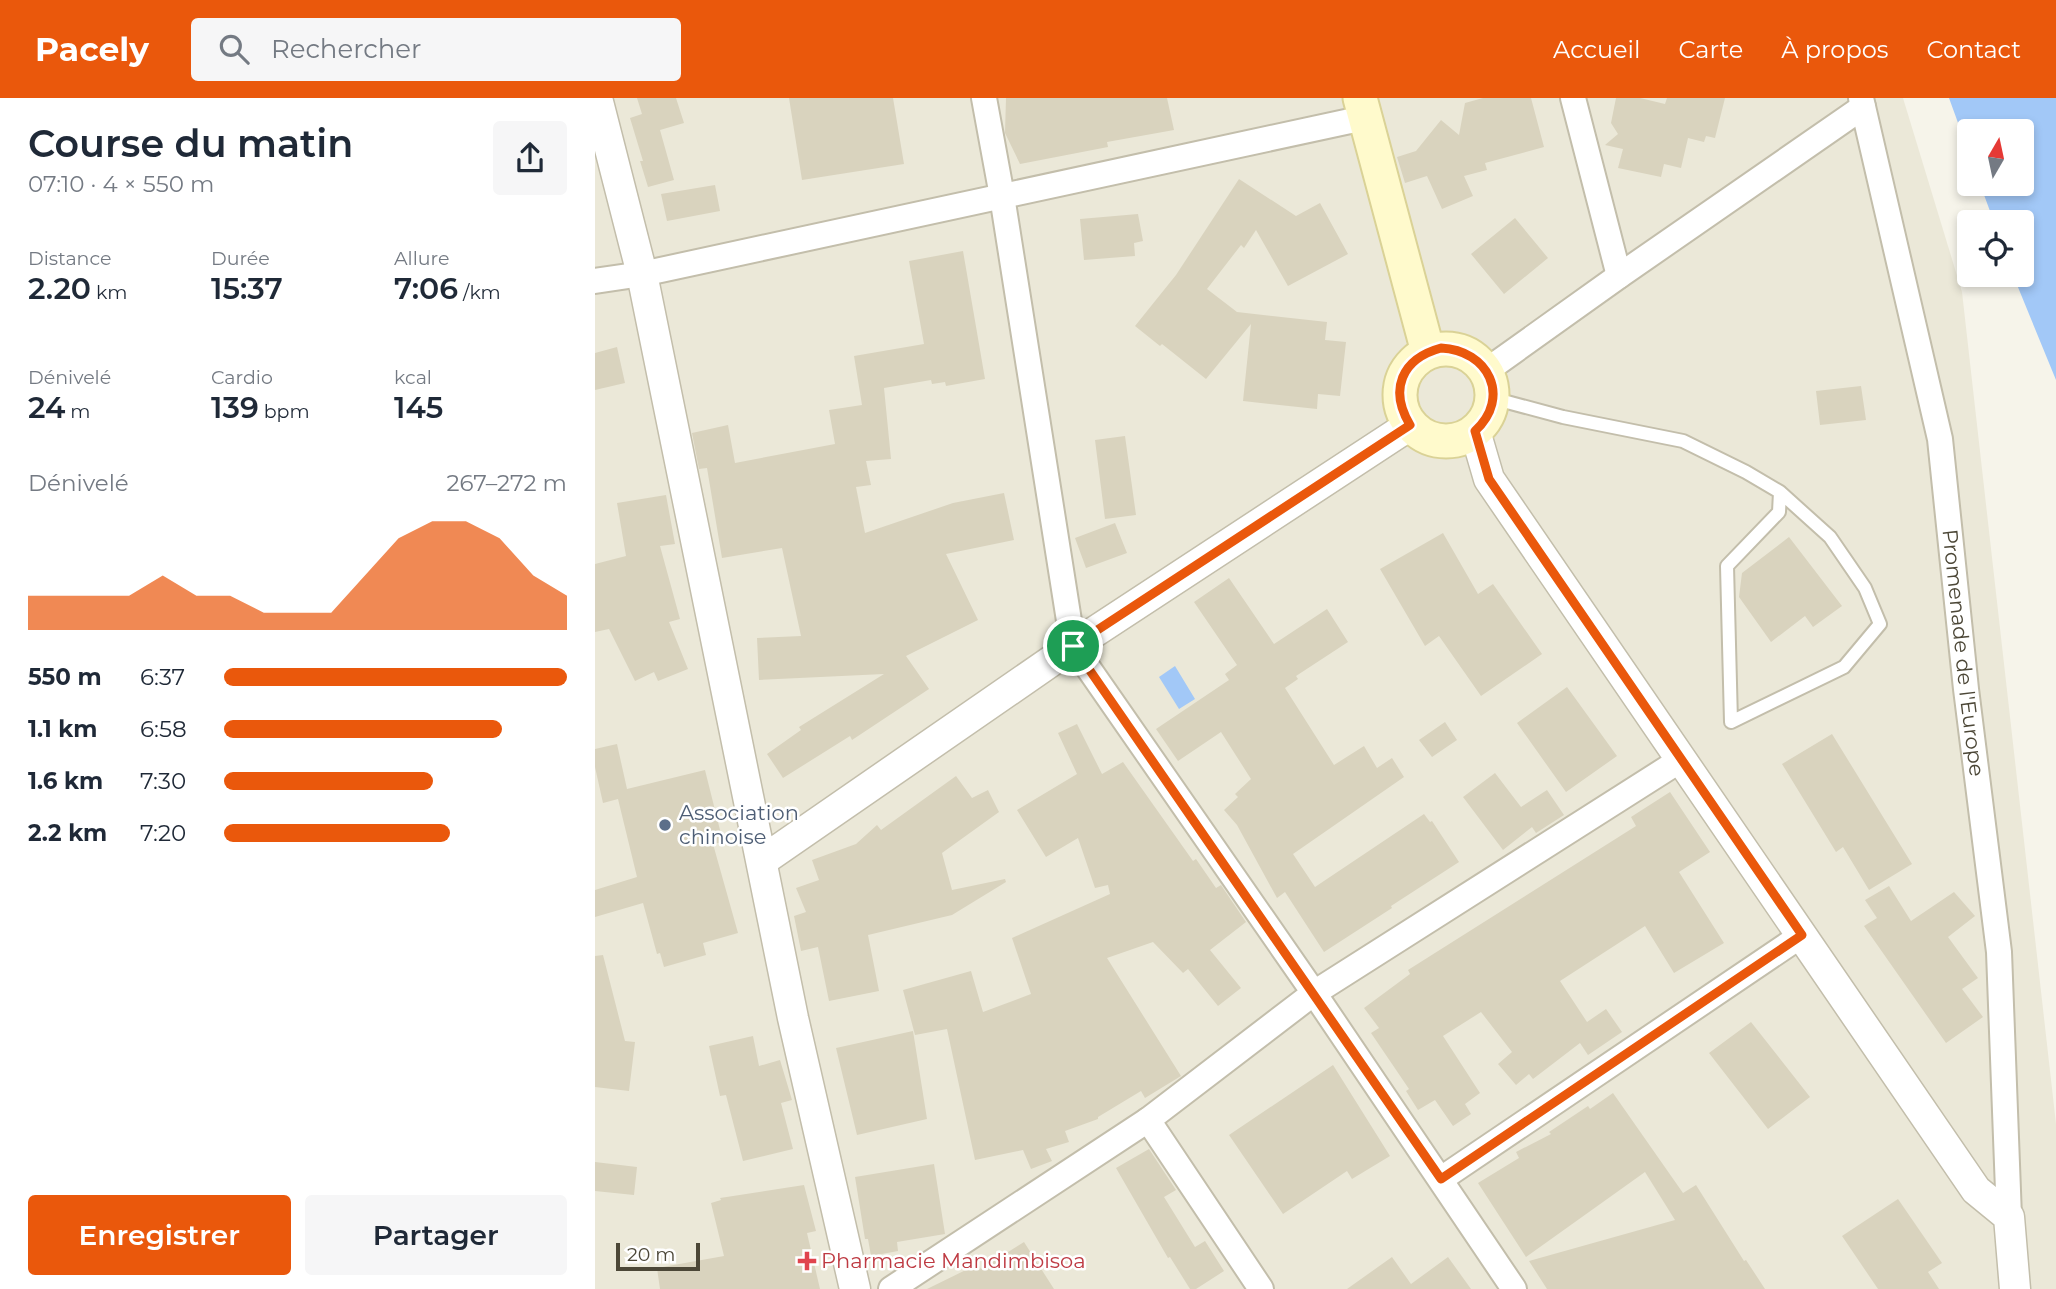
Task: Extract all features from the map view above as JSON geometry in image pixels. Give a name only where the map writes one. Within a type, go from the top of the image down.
[{"type":"main road","points":[[1362,108],[1428,352]]},
{"type":"main road","points":[[1441,348],[1467,353],[1478,360],[1489,385],[1487,416],[1475,431],[1453,441],[1441,441],[1419,433],[1410,425],[1401,410],[1399,393],[1403,375],[1413,361],[1441,348]]},
{"type":"street","points":[[597,98],[642,275],[793,1018],[855,1289]]},
{"type":"street","points":[[983,98],[1002,196],[1073,646],[1314,993],[1514,1289]]},
{"type":"street","points":[[1573,98],[1619,276]]},
{"type":"street","points":[[1489,385],[1619,276],[1862,103]]},
{"type":"street","name":"Promenade de l'Europe","points":[[1862,103],[1940,439],[1968,702],[1999,952],[2009,1217]]},
{"type":"street","points":[[595,281],[642,275],[1002,196],[1362,108]]},
{"type":"street","points":[[762,861],[1073,646],[1410,425]]},
{"type":"street","points":[[1475,431],[1489,479],[1976,1190],[2009,1217],[2015,1289]]},
{"type":"street","points":[[891,1289],[1148,1120],[1314,993],[1682,759]]},
{"type":"street","points":[[1441,1179],[1802,935]]},
{"type":"street","points":[[1148,1120],[1261,1289]]},
{"type":"lane","points":[[1489,385],[1563,417],[1682,441],[1747,472],[1780,492],[1830,537],[1865,588],[1880,624],[1844,667],[1731,722],[1727,566],[1779,512],[1780,492]]},
{"type":"shaded area","points":[[595,98],[1903,98],[1957,276],[1957,287],[1960,287],[1962,292],[2056,1124],[2056,1289],[595,1289]]},
{"type":"water","points":[[1949,98],[2056,98],[2056,380],[2018,287],[2034,287],[2034,210],[1990,210],[1984,196],[2034,196],[2034,119],[1957,120]]},
{"type":"water","points":[[1175,666],[1195,699],[1179,709],[1159,677]]},
{"type":"building","points":[[637,98],[676,98],[684,123],[660,130],[674,180],[648,187],[630,118],[642,114]]},
{"type":"building","points":[[789,98],[893,98],[904,164],[802,180]]},
{"type":"building","points":[[1006,98],[1167,98],[1174,130],[1107,142],[1108,147],[1020,164],[1005,133]]},
{"type":"building","points":[[1483,98],[1531,98],[1544,147],[1485,163],[1487,170],[1464,176],[1473,196],[1442,209],[1427,176],[1405,183],[1397,157],[1416,151],[1441,120],[1459,135],[1465,103]]},
{"type":"building","points":[[1616,98],[1640,98],[1665,104],[1667,98],[1725,98],[1715,138],[1706,136],[1704,142],[1688,138],[1681,168],[1664,164],[1661,177],[1618,168],[1623,149],[1605,145],[1618,134],[1611,123]]},
{"type":"building","points":[[1239,179],[1296,216],[1320,203],[1348,254],[1288,286],[1256,230],[1244,248],[1241,245],[1207,289],[1237,312],[1327,322],[1325,340],[1346,342],[1340,396],[1318,394],[1317,409],[1243,401],[1251,324],[1206,379],[1135,326],[1176,275]]},
{"type":"building","points":[[715,185],[720,211],[667,221],[661,194]]},
{"type":"building","points":[[1138,214],[1143,241],[1134,243],[1135,256],[1084,260],[1080,219]]},
{"type":"building","points":[[1515,218],[1548,258],[1504,294],[1471,254]]},
{"type":"building","points":[[963,251],[985,379],[946,386],[945,382],[932,384],[931,380],[884,388],[891,459],[866,461],[871,485],[856,487],[865,533],[953,503],[1004,493],[1014,540],[946,554],[978,620],[906,656],[929,689],[852,740],[850,736],[783,778],[767,754],[801,730],[799,727],[884,674],[759,680],[757,638],[801,636],[782,548],[722,558],[707,468],[699,469],[692,433],[728,425],[735,463],[835,444],[829,410],[862,405],[854,356],[924,344],[909,261]]},
{"type":"building","points":[[617,347],[625,383],[595,390],[595,353]]},
{"type":"building","points":[[1861,386],[1866,420],[1820,425],[1816,391]]},
{"type":"building","points":[[1125,436],[1136,515],[1105,519],[1095,440]]},
{"type":"building","points":[[666,495],[675,544],[660,546],[680,619],[669,622],[688,669],[658,681],[654,672],[635,681],[609,629],[595,632],[595,564],[626,556],[617,503]]},
{"type":"building","points":[[1115,523],[1127,553],[1086,568],[1075,538]]},
{"type":"building","points":[[1443,533],[1478,594],[1493,584],[1542,654],[1481,696],[1439,636],[1425,646],[1380,569]]},
{"type":"building","points":[[1789,537],[1842,606],[1813,627],[1805,616],[1771,642],[1739,597],[1742,573]]},
{"type":"building","points":[[1229,578],[1274,644],[1327,609],[1348,642],[1296,676],[1298,679],[1285,688],[1334,765],[1364,746],[1377,768],[1392,758],[1404,777],[1293,854],[1315,887],[1424,814],[1432,821],[1459,862],[1324,952],[1285,892],[1277,898],[1237,825],[1224,810],[1238,797],[1235,794],[1251,779],[1221,732],[1178,761],[1156,729],[1229,680],[1225,674],[1237,665],[1194,602]]},
{"type":"building","points":[[1567,687],[1617,756],[1566,792],[1517,723]]},
{"type":"building","points":[[1445,722],[1457,740],[1432,757],[1419,740]]},
{"type":"building","points":[[1077,724],[1102,774],[1123,762],[1193,861],[1196,859],[1216,888],[1221,885],[1246,922],[1210,950],[1241,988],[1218,1006],[1188,969],[1183,973],[1153,942],[1107,958],[1181,1076],[1145,1098],[1141,1091],[1098,1119],[1065,1131],[1069,1142],[1046,1149],[1052,1161],[1031,1169],[1023,1150],[975,1160],[947,1029],[915,1035],[903,990],[971,971],[983,1012],[1031,994],[1012,938],[1110,894],[1108,885],[1095,888],[1078,838],[1046,857],[1017,810],[1077,774],[1058,733]]},
{"type":"building","points":[[1832,734],[1912,864],[1869,890],[1843,847],[1836,852],[1782,764]]},
{"type":"building","points":[[617,744],[627,789],[705,770],[723,842],[713,844],[738,933],[703,943],[706,955],[664,967],[660,953],[657,954],[643,903],[595,917],[595,890],[637,877],[618,799],[603,803],[595,767],[595,749]]},
{"type":"building","points":[[1495,773],[1521,807],[1547,790],[1564,815],[1536,833],[1532,827],[1503,850],[1463,797]]},
{"type":"building","points":[[956,776],[972,798],[988,790],[999,812],[942,853],[952,890],[1005,879],[1006,882],[952,915],[868,935],[879,991],[829,1001],[818,947],[801,951],[794,916],[806,912],[796,888],[819,880],[812,860],[856,844],[877,825],[881,830]]},
{"type":"building","points":[[1670,792],[1710,852],[1679,872],[1724,943],[1674,973],[1645,926],[1560,981],[1587,1022],[1606,1009],[1622,1032],[1588,1055],[1580,1043],[1533,1079],[1529,1074],[1516,1085],[1498,1064],[1512,1052],[1481,1012],[1443,1036],[1480,1093],[1465,1104],[1471,1114],[1453,1126],[1435,1100],[1418,1110],[1406,1091],[1409,1089],[1371,1033],[1379,1028],[1364,1008],[1410,974],[1408,970],[1636,826],[1631,817]]},
{"type":"building","points":[[1889,886],[1911,921],[1954,892],[1975,916],[1948,937],[1978,978],[1962,989],[1983,1017],[1946,1043],[1864,926],[1877,918],[1865,900]]},
{"type":"building","points":[[603,955],[625,1041],[635,1042],[629,1091],[595,1087],[595,956]]},
{"type":"building","points":[[1751,1022],[1810,1097],[1768,1129],[1709,1053]]},
{"type":"building","points":[[913,1031],[927,1119],[857,1135],[836,1048]]},
{"type":"building","points":[[753,1036],[759,1066],[780,1060],[792,1100],[781,1103],[793,1149],[743,1161],[726,1095],[720,1096],[709,1046]]},
{"type":"building","points":[[1333,1065],[1390,1156],[1352,1179],[1347,1171],[1283,1214],[1229,1135]]},
{"type":"building","points":[[1613,1093],[1683,1193],[1696,1185],[1765,1289],[1547,1289],[1529,1261],[1675,1220],[1645,1172],[1526,1257],[1478,1183],[1519,1158],[1516,1152],[1551,1134],[1549,1132],[1588,1106],[1590,1109]]},
{"type":"building","points":[[1149,1149],[1176,1190],[1164,1197],[1195,1247],[1205,1241],[1224,1271],[1196,1289],[1190,1289],[1170,1257],[1168,1258],[1116,1168]]},
{"type":"building","points":[[595,1162],[637,1167],[634,1195],[595,1191]]},
{"type":"building","points":[[934,1164],[945,1234],[897,1242],[898,1251],[871,1256],[868,1239],[865,1239],[855,1177]]},
{"type":"building","points":[[804,1185],[816,1231],[807,1233],[820,1289],[660,1289],[657,1268],[724,1256],[711,1203],[721,1200],[720,1198]]},
{"type":"building","points":[[1898,1199],[1942,1263],[1928,1272],[1939,1289],[1878,1289],[1842,1236]]},
{"type":"building","points":[[1024,1242],[1054,1289],[927,1289],[978,1264],[981,1269]]},
{"type":"building","points":[[1392,1257],[1411,1284],[1448,1257],[1471,1289],[1347,1289]]},
{"type":"place","name":"Association chinoise","points":[[665,825]]},
{"type":"place","name":"Pharmacie Mandimbisoa","points":[[807,1261]]},
{"type":"route","points":[[1441,348],[1467,353],[1478,360],[1492,384],[1491,408],[1482,425],[1475,431],[1489,479],[1802,935],[1441,1179],[1073,646],[1410,425],[1401,410],[1399,393],[1403,375],[1413,361],[1441,348]]}]
